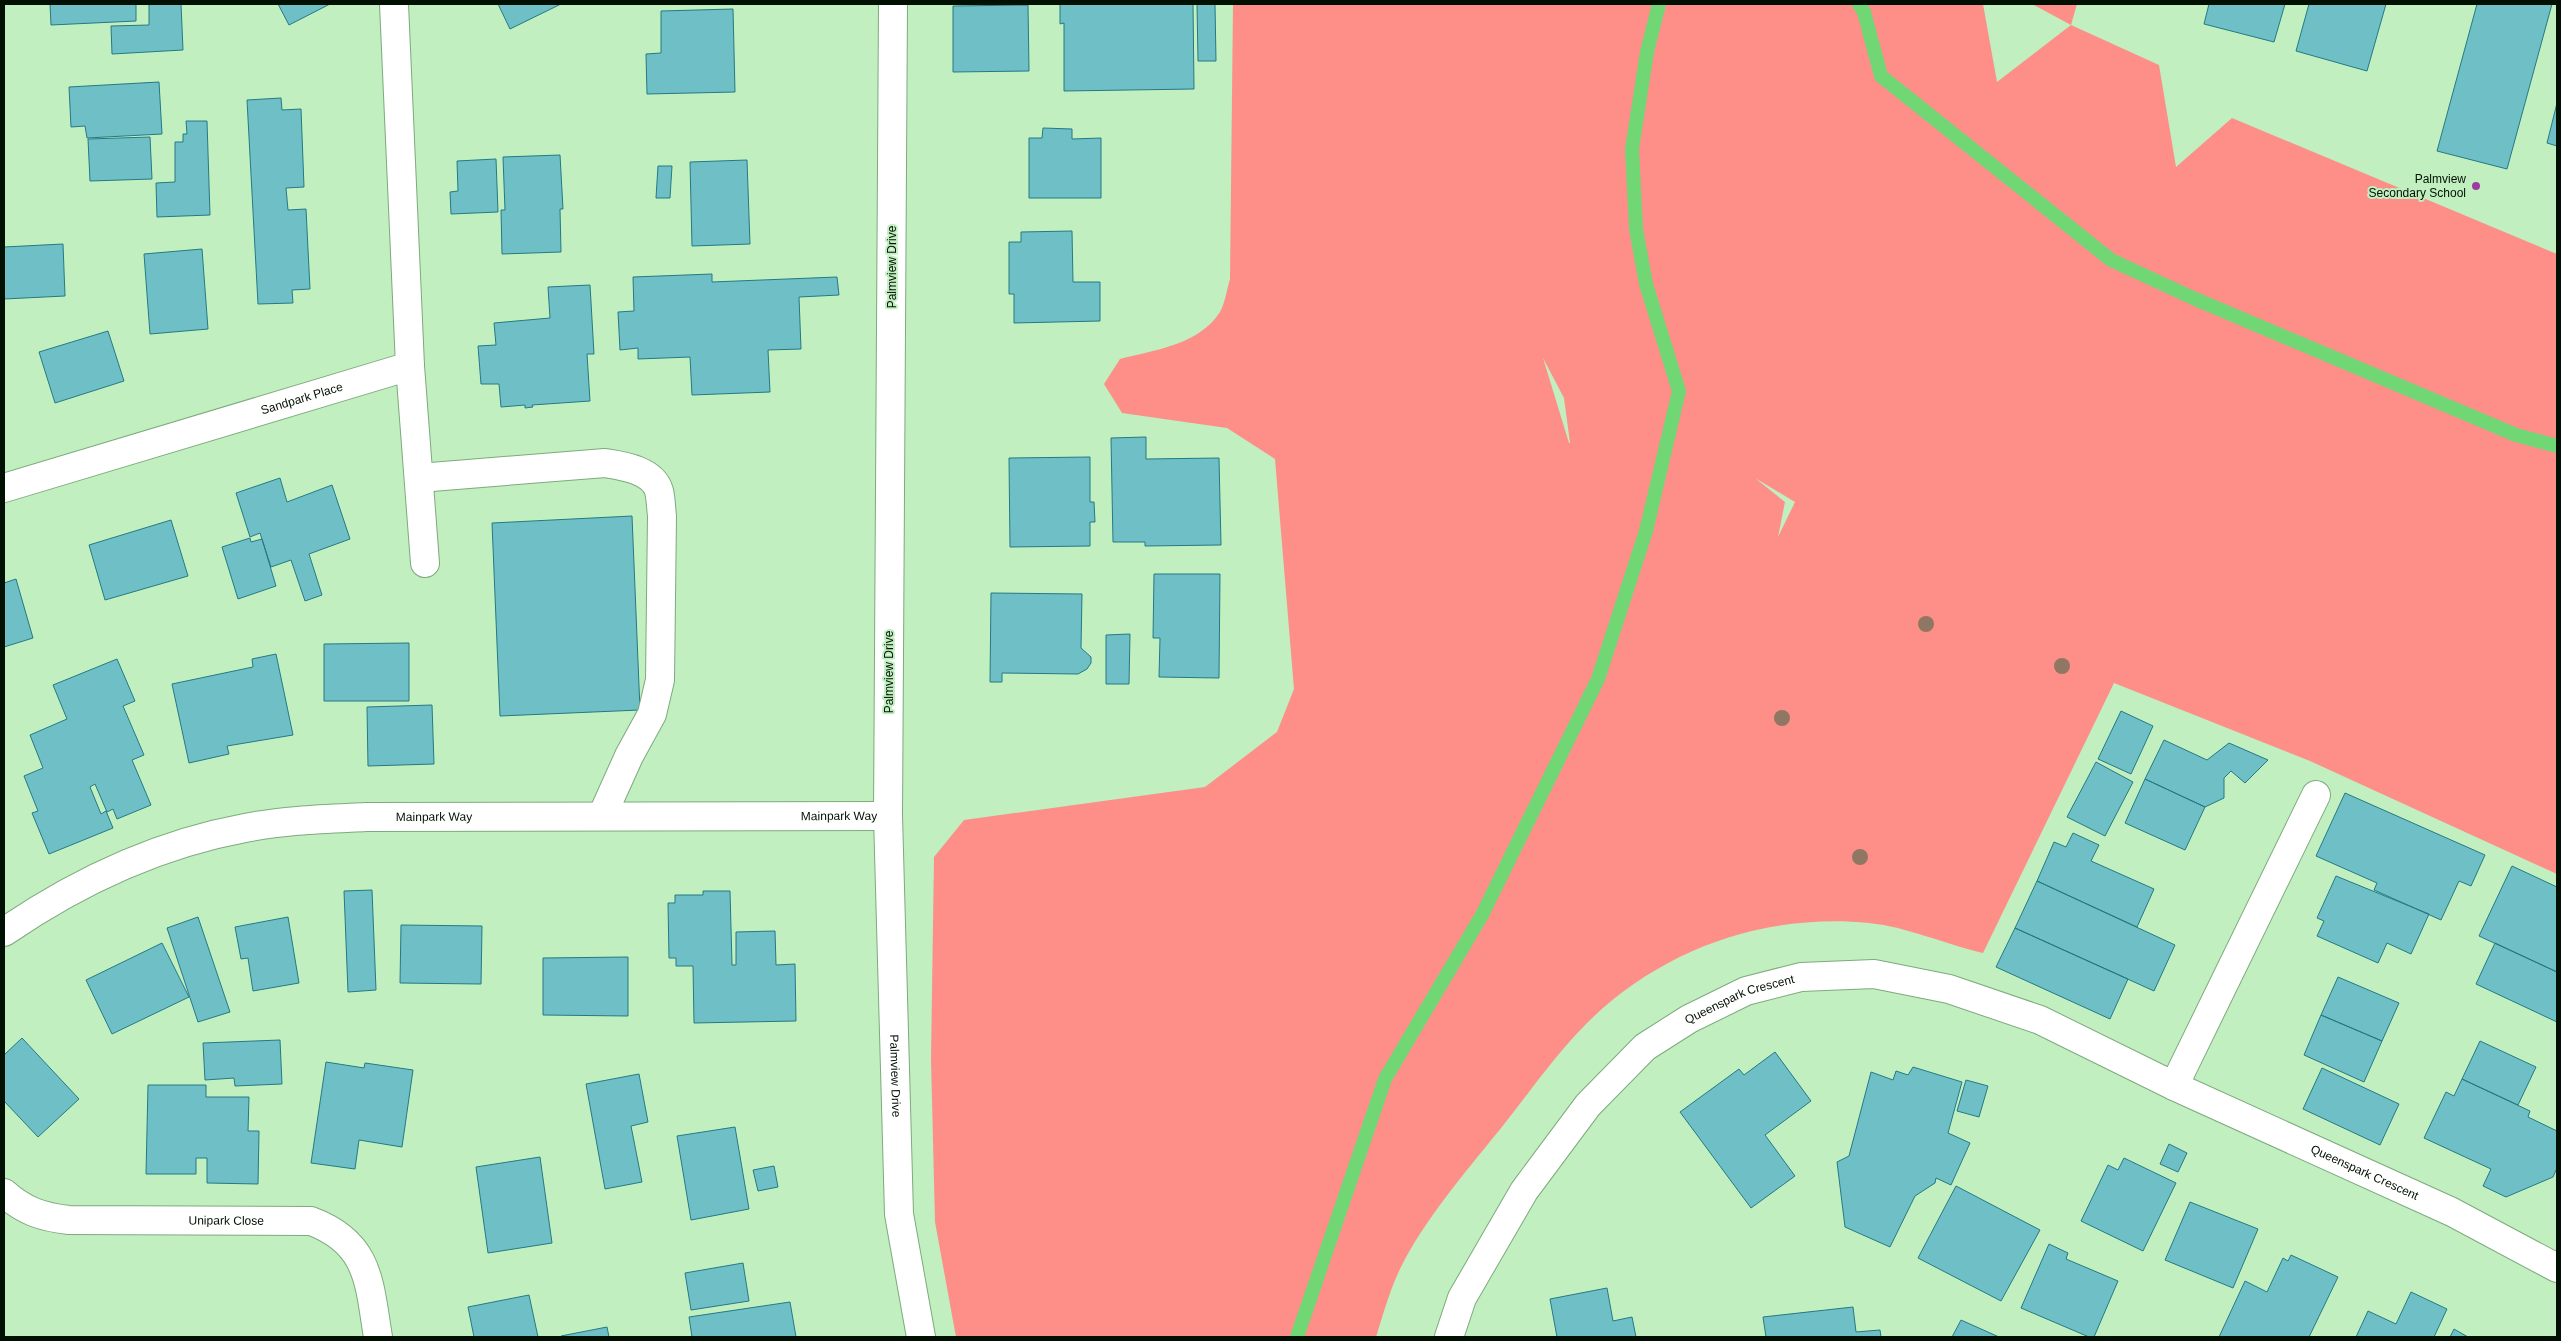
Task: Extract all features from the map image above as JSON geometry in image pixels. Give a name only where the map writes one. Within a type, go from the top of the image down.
[{"type":"street","points":[[394,4],[410,366],[425,563]]},
{"type":"street","name":"Palmview Drive","points":[[892,4],[888,816],[899,1214],[921,1337]]},
{"type":"street","name":"Sandpark Place","points":[[4,488],[410,366]]},
{"type":"street","points":[[419,478],[605,463],[630,467],[646,475],[659,490],[662,516],[660,680],[652,714],[629,756],[602,816]]},
{"type":"street","points":[[2174,1086],[2316,795]]},
{"type":"street","name":"Mainpark Way","points":[[4,932],[76,887],[130,861],[182,844],[245,828],[303,820],[366,817],[888,816]]},
{"type":"street","name":"Queenspark Crescent","points":[[1449,1337],[1462,1298],[1524,1191],[1588,1105],[1646,1047],[1689,1019],[1746,991],[1801,977],[1874,974],[1949,989],[2040,1020],[2174,1086],[2452,1212],[2555,1262]]},
{"type":"street","name":"Unipark Close","points":[[4,1192],[28,1211],[44,1217],[69,1220],[311,1221],[327,1227],[340,1235],[353,1248],[361,1261],[370,1286],[378,1337]]},
{"type":"shaded area","points":[[1233,4],[1983,4],[1997,82],[2071,25],[2159,65],[2176,167],[2232,118],[2557,254],[2557,874],[2310,761],[2114,683],[1983,953],[1883,925],[1830,921],[1791,924],[1753,931],[1717,942],[1682,956],[1648,975],[1616,997],[1576,1035],[1451,1190],[1426,1225],[1399,1270],[1376,1337],[956,1337],[935,1222],[931,1059],[934,857],[964,820],[1205,787],[1277,732],[1294,689],[1275,459],[1227,428],[1122,413],[1104,384],[1120,359],[1161,349],[1188,339],[1211,323],[1222,308],[1230,279]],"holes":[[[1543,358],[1564,398],[1570,443],[1569,443]],[[1755,478],[1795,502],[1778,537],[1785,502]]]},
{"type":"shaded area","points":[[2032,4],[2077,4],[2071,25]]},
{"type":"building","points":[[50,4],[136,4],[136,21],[51,25]]},
{"type":"building","points":[[149,4],[181,4],[183,50],[112,54],[111,26],[149,25]]},
{"type":"building","points":[[278,4],[330,4],[289,25]]},
{"type":"building","points":[[498,4],[561,4],[510,29]]},
{"type":"building","points":[[1060,4],[1193,4],[1194,89],[1064,91],[1064,23],[1060,24]]},
{"type":"building","points":[[1197,4],[1215,4],[1216,61],[1198,61]]},
{"type":"building","points":[[2209,4],[2285,4],[2274,42],[2204,24]]},
{"type":"building","points":[[2309,4],[2386,4],[2367,71],[2296,51]]},
{"type":"building","points":[[2477,4],[2552,4],[2507,169],[2437,151]]},
{"type":"building","points":[[1028,5],[1029,71],[953,72],[953,6]]},
{"type":"building","points":[[733,9],[735,92],[647,94],[646,54],[661,53],[661,11]]},
{"type":"building","points":[[159,82],[162,134],[87,138],[85,126],[71,127],[69,87]]},
{"type":"building","points":[[281,98],[282,110],[301,109],[304,187],[286,188],[288,210],[306,209],[310,289],[292,290],[293,303],[258,304],[247,100]]},
{"type":"building","points":[[2557,103],[2557,146],[2547,143]]},
{"type":"building","points":[[186,121],[207,121],[210,215],[157,217],[156,183],[175,182],[175,142],[183,142],[183,134],[187,134]]},
{"type":"building","points":[[1043,128],[1072,129],[1072,139],[1101,138],[1101,198],[1029,198],[1029,138],[1042,138]]},
{"type":"building","points":[[150,137],[152,179],[90,181],[88,139]]},
{"type":"building","points":[[560,155],[563,209],[560,209],[561,252],[502,254],[501,210],[505,210],[503,157]]},
{"type":"building","points":[[496,159],[498,212],[451,214],[450,192],[458,191],[457,161]]},
{"type":"building","points":[[747,160],[750,244],[692,246],[690,162]]},
{"type":"building","points":[[658,166],[672,166],[670,198],[656,198]]},
{"type":"building","points":[[1072,231],[1073,282],[1100,282],[1100,321],[1014,323],[1014,294],[1009,294],[1009,242],[1021,242],[1021,232]]},
{"type":"building","points":[[63,244],[65,296],[4,299],[4,247]]},
{"type":"building","points":[[202,249],[208,329],[150,334],[144,254]]},
{"type":"building","points":[[712,274],[712,282],[837,277],[839,295],[799,297],[801,349],[768,350],[770,392],[692,395],[690,357],[638,359],[638,348],[620,350],[618,312],[634,311],[633,277]]},
{"type":"building","points":[[590,285],[594,354],[587,354],[590,401],[532,405],[533,407],[525,408],[525,405],[501,407],[499,384],[481,384],[478,346],[496,345],[494,323],[550,318],[548,287]]},
{"type":"building","points":[[108,331],[124,381],[55,403],[39,352]]},
{"type":"building","points":[[1146,437],[1146,459],[1219,458],[1221,545],[1145,546],[1145,542],[1113,542],[1111,438]]},
{"type":"building","points":[[1090,457],[1090,502],[1094,502],[1095,522],[1090,522],[1090,546],[1010,547],[1009,458]]},
{"type":"building","points":[[280,478],[287,502],[332,485],[350,539],[309,554],[322,595],[305,601],[291,560],[271,567],[260,533],[250,537],[236,493]]},
{"type":"building","points":[[632,516],[640,710],[500,716],[492,523]]},
{"type":"building","points":[[171,520],[188,576],[105,600],[89,545]]},
{"type":"building","points":[[250,538],[251,542],[262,539],[276,586],[238,599],[222,547]]},
{"type":"building","points":[[1154,574],[1220,574],[1219,678],[1159,677],[1160,638],[1153,638]]},
{"type":"building","points":[[16,579],[33,638],[4,647],[4,583]]},
{"type":"building","points":[[991,593],[1082,594],[1081,648],[1091,657],[1091,663],[1087,669],[1078,674],[1002,673],[1002,682],[990,682]]},
{"type":"building","points":[[1130,634],[1129,684],[1106,684],[1106,635]]},
{"type":"building","points":[[409,643],[409,701],[324,701],[324,644]]},
{"type":"building","points":[[276,654],[293,735],[227,746],[229,754],[189,763],[172,684],[253,667],[252,659]]},
{"type":"building","points":[[117,659],[135,701],[123,706],[144,755],[132,760],[151,805],[117,819],[113,809],[107,812],[95,784],[90,787],[101,814],[106,811],[113,828],[49,854],[32,813],[38,811],[24,776],[43,768],[30,735],[67,719],[53,685]]},
{"type":"building","points":[[432,705],[434,764],[368,766],[367,707]]},
{"type":"building","points":[[2121,711],[2153,726],[2131,774],[2098,759]]},
{"type":"building","points":[[2164,740],[2207,760],[2229,743],[2268,760],[2245,783],[2231,771],[2224,778],[2224,798],[2205,807],[2145,779]]},
{"type":"building","points":[[2096,762],[2133,782],[2105,836],[2067,817]]},
{"type":"building","points":[[2145,779],[2205,807],[2185,850],[2125,823]]},
{"type":"building","points":[[2345,793],[2485,855],[2471,886],[2459,881],[2441,920],[2374,890],[2377,883],[2316,856]]},
{"type":"building","points":[[2073,833],[2099,845],[2091,861],[2154,889],[2137,927],[2037,881],[2054,842],[2066,847]]},
{"type":"building","points":[[2512,866],[2557,887],[2557,972],[2479,936]]},
{"type":"building","points":[[2336,876],[2429,914],[2411,954],[2387,943],[2378,963],[2317,936],[2324,921],[2317,918]]},
{"type":"building","points":[[2037,881],[2175,945],[2154,991],[2015,928]]},
{"type":"building","points":[[372,890],[376,990],[348,992],[344,891]]},
{"type":"building","points":[[703,891],[730,891],[732,965],[736,965],[736,932],[775,931],[776,965],[795,964],[796,1021],[694,1023],[693,966],[676,966],[676,958],[669,958],[668,903],[675,903],[675,895],[703,895]]},
{"type":"building","points":[[198,917],[230,1012],[198,1022],[167,928]]},
{"type":"building","points":[[288,917],[299,983],[253,991],[248,958],[241,959],[235,927]]},
{"type":"building","points":[[401,925],[482,926],[481,984],[400,983]]},
{"type":"building","points":[[2015,928],[2128,979],[2110,1019],[1996,967]]},
{"type":"building","points":[[162,943],[189,997],[112,1034],[86,980]]},
{"type":"building","points":[[2495,943],[2557,972],[2557,1022],[2476,984]]},
{"type":"building","points":[[628,957],[628,1016],[543,1015],[543,958]]},
{"type":"building","points":[[2338,977],[2399,1003],[2382,1041],[2321,1015]]},
{"type":"building","points":[[2321,1015],[2382,1041],[2364,1082],[2304,1055]]},
{"type":"building","points":[[22,1038],[79,1099],[38,1137],[4,1101],[4,1055]]},
{"type":"building","points":[[280,1040],[282,1084],[235,1086],[234,1078],[205,1080],[203,1043]]},
{"type":"building","points":[[2480,1041],[2536,1067],[2518,1105],[2462,1079]]},
{"type":"building","points":[[1775,1052],[1811,1101],[1765,1135],[1795,1176],[1751,1208],[1680,1112],[1739,1069],[1744,1075]]},
{"type":"building","points":[[326,1062],[364,1068],[365,1063],[413,1070],[402,1147],[359,1140],[355,1169],[311,1163]]},
{"type":"building","points":[[1913,1067],[1962,1082],[1948,1133],[1970,1143],[1951,1185],[1936,1178],[1935,1183],[1915,1196],[1890,1247],[1845,1227],[1837,1162],[1849,1156],[1871,1072],[1893,1080],[1896,1071],[1908,1075]]},
{"type":"building","points":[[2322,1068],[2399,1104],[2380,1145],[2303,1109]]},
{"type":"building","points":[[639,1074],[648,1122],[631,1126],[642,1182],[605,1189],[586,1084]]},
{"type":"building","points":[[2462,1079],[2530,1111],[2528,1117],[2557,1131],[2557,1168],[2553,1177],[2506,1197],[2483,1186],[2491,1169],[2424,1138],[2446,1092],[2454,1096]]},
{"type":"building","points":[[1966,1080],[1988,1086],[1979,1117],[1957,1111]]},
{"type":"building","points":[[148,1085],[206,1085],[206,1097],[249,1097],[248,1131],[259,1131],[258,1184],[207,1183],[207,1158],[196,1158],[196,1174],[146,1174]]},
{"type":"building","points":[[735,1127],[749,1209],[691,1220],[677,1136]]},
{"type":"building","points":[[2169,1144],[2187,1153],[2178,1172],[2160,1164]]},
{"type":"building","points":[[540,1157],[552,1243],[488,1253],[476,1167]]},
{"type":"building","points":[[2124,1158],[2176,1183],[2143,1251],[2081,1221],[2108,1165],[2118,1170]]},
{"type":"building","points":[[774,1166],[778,1187],[758,1191],[753,1170]]},
{"type":"building","points":[[1956,1186],[2040,1230],[2001,1301],[1918,1258]]},
{"type":"building","points":[[2190,1202],[2258,1229],[2233,1288],[2165,1260]]},
{"type":"building","points":[[2049,1244],[2068,1253],[2066,1259],[2118,1281],[2094,1337],[2089,1337],[2021,1308]]},
{"type":"building","points":[[2291,1255],[2338,1277],[2309,1337],[2219,1337],[2245,1281],[2267,1292],[2283,1258],[2288,1261]]},
{"type":"building","points":[[743,1263],[749,1301],[691,1310],[685,1273]]},
{"type":"building","points":[[1607,1288],[1613,1321],[1632,1317],[1636,1337],[1557,1337],[1550,1299]]},
{"type":"building","points":[[2411,1292],[2447,1309],[2434,1337],[2356,1337],[2368,1311],[2396,1324]]},
{"type":"building","points":[[529,1295],[538,1337],[474,1337],[468,1307]]},
{"type":"building","points":[[790,1302],[796,1337],[692,1337],[689,1317]]},
{"type":"building","points":[[1853,1307],[1856,1332],[1880,1330],[1881,1337],[1766,1337],[1763,1317]]},
{"type":"building","points":[[1961,1320],[1999,1337],[1952,1337]]},
{"type":"building","points":[[607,1327],[609,1337],[561,1337],[561,1336]]},
{"type":"building","points":[[2454,1329],[2468,1337],[2450,1337]]},
{"type":"waterway","points":[[1297,1337],[1385,1079],[1482,915],[1598,679],[1646,531],[1679,391],[1646,284],[1636,229],[1632,149],[1647,52],[1659,4]]},
{"type":"waterway","points":[[1859,4],[1864,12],[1881,76],[2111,260],[2193,298],[2516,435],[2557,446]]},
{"type":"place","name":"Palmview Secondary School","points":[[2476,186]]}]
